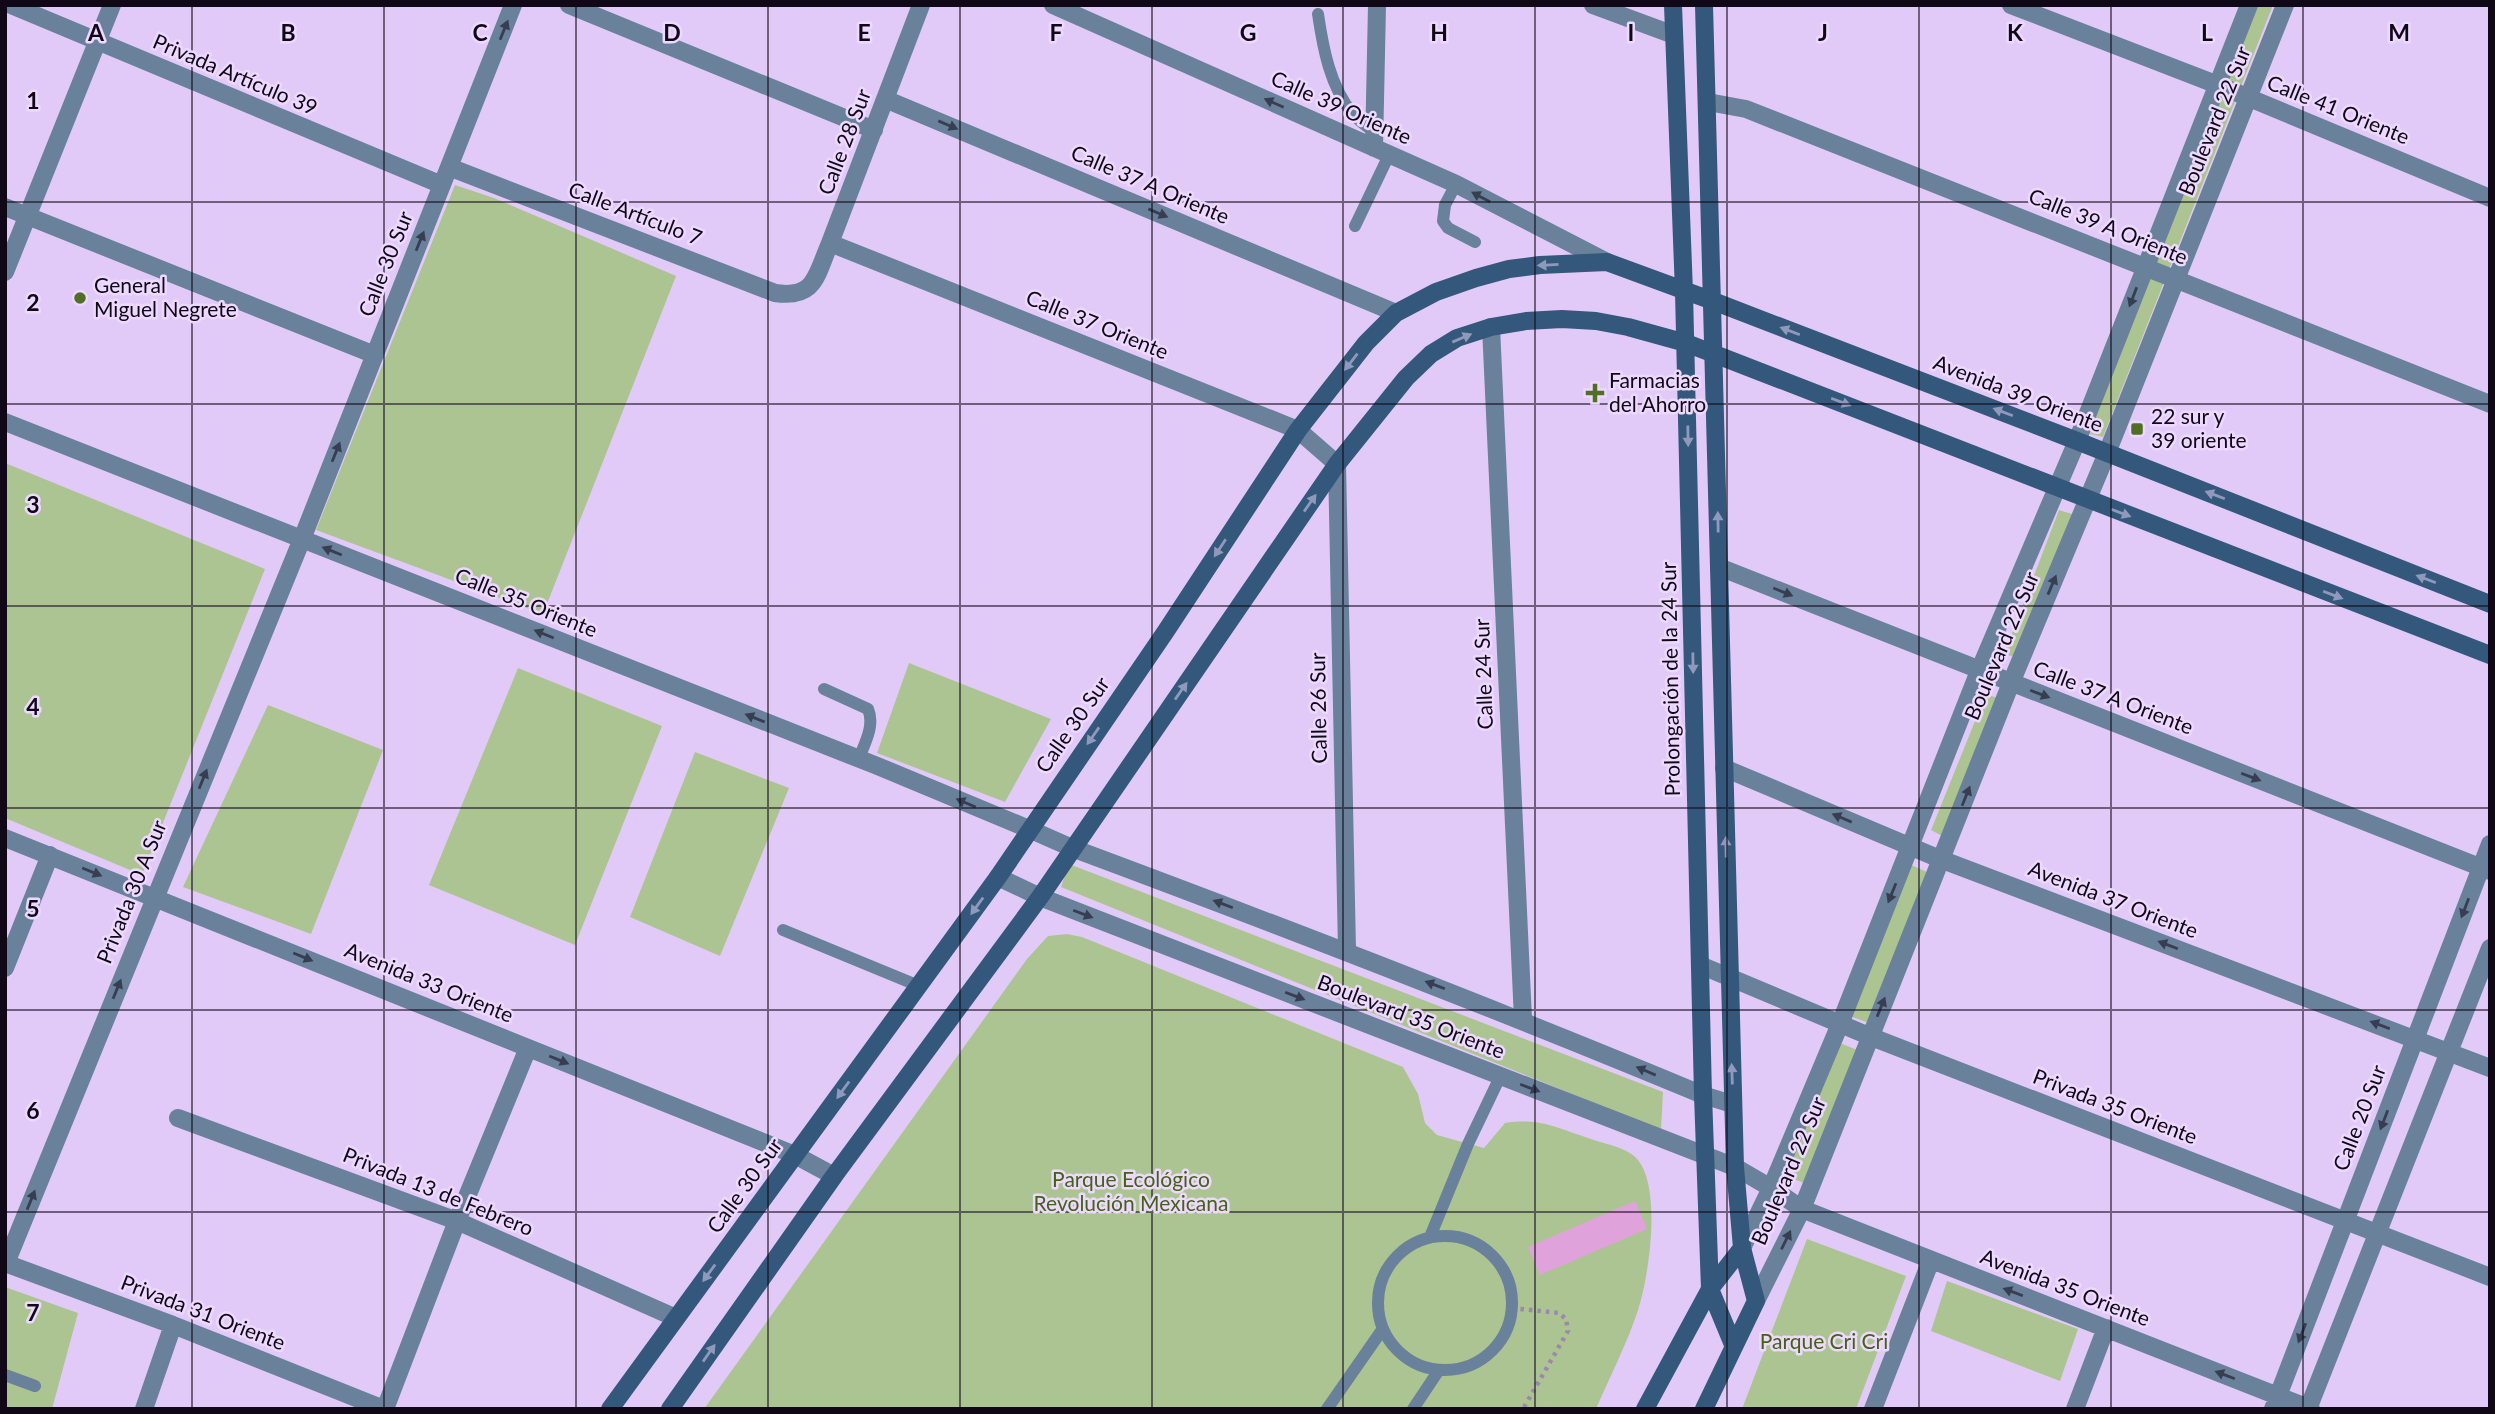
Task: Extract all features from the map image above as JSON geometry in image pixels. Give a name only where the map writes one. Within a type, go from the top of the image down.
[{"type":"main road","name":"Prolongación de la 24 Sur","points":[[1674,5],[1686,343],[1704,1155],[1710,1289],[1734,1347]]},
{"type":"main road","points":[[1704,5],[1715,353],[1732,1104],[1742,1248],[1756,1301],[1704,1409]]},
{"type":"main road","name":"Calle 30 Sur","points":[[610,1409],[998,877],[1166,631],[1298,430],[1366,343],[1396,313],[1436,292],[1476,278],[1540,265],[1606,262],[1684,292]]},
{"type":"main road","name":"Avenida 39 Oriente","points":[[1684,292],[2077,441],[2490,604]]},
{"type":"main road","points":[[670,1409],[834,1176],[1040,897],[1337,464],[1406,377],[1431,354],[1457,338],[1491,327],[1562,319],[1596,321],[1628,327],[1686,343],[2490,655]]},
{"type":"main road","name":"Boulevard 22 Sur","points":[[1645,1409],[1710,1289],[1742,1248]]},
{"type":"street","name":"Privada Artículo 39","points":[[11,5],[442,185]]},
{"type":"street","points":[[5,272],[112,5]]},
{"type":"street","name":"Calle 30 Sur","points":[[302,539],[513,5]]},
{"type":"street","points":[[569,5],[874,130]]},
{"type":"street","name":"Calle 28 Sur","points":[[804,291],[814,281],[830,243],[921,5]]},
{"type":"street","name":"Calle 39 Oriente","points":[[1053,5],[1379,145],[1606,262]]},
{"type":"street","points":[[1377,5],[1379,145]]},
{"type":"street","points":[[1593,5],[1675,35]]},
{"type":"street","name":"Calle 41 Oriente","points":[[2011,5],[2218,85],[2490,198]]},
{"type":"street","name":"Boulevard 22 Sur","points":[[1742,1248],[1771,1188],[1840,1024],[1979,671],[2077,441],[2249,5]]},
{"type":"street","name":"Boulevard 22 Sur","points":[[1756,1301],[1802,1209],[2011,683],[2108,453],[2285,5]]},
{"type":"street","name":"Calle 37 A Oriente","points":[[885,99],[1396,313]]},
{"type":"street","name":"Calle 39 A Oriente","points":[[1708,102],[1746,109],[2490,404]]},
{"type":"street","name":"Calle Artículo 7","points":[[449,167],[775,293],[792,296],[804,291]]},
{"type":"street","points":[[5,207],[374,355]]},
{"type":"street","name":"Calle 37 Oriente","points":[[830,243],[1298,430],[1337,464]]},
{"type":"street","name":"Calle 24 Sur","points":[[1491,327],[1522,1019]]},
{"type":"street","name":"Calle 35 Oriente","points":[[5,422],[859,758],[1029,829]]},
{"type":"street","name":"Calle 26 Sur","points":[[1337,464],[1347,950]]},
{"type":"street","name":"Privada 30 A Sur","points":[[5,1263],[302,539]]},
{"type":"street","name":"Calle 37 A Oriente","points":[[1719,566],[2485,869]]},
{"type":"street","name":"Avenida 37 Oriente","points":[[1724,768],[1940,859],[2490,1068]]},
{"type":"street","name":"Boulevard 35 Oriente","points":[[1029,829],[1072,848],[1347,950],[1522,1019],[1703,1095],[1732,1104]]},
{"type":"street","name":"Avenida 33 Oriente","points":[[5,838],[795,1155],[834,1176]]},
{"type":"street","name":"Calle 20 Sur","points":[[2276,1402],[2345,1220],[2485,869],[2490,844]]},
{"type":"street","points":[[5,968],[50,855]]},
{"type":"street","name":"Boulevard 35 Oriente","points":[[998,877],[1040,897],[1735,1167],[1802,1209]]},
{"type":"street","points":[[2309,1408],[2490,948]]},
{"type":"street","name":"Privada 35 Oriente","points":[[1700,965],[1869,1036],[2490,1278]]},
{"type":"street","points":[[384,1409],[528,1048]]},
{"type":"street","name":"Privada 13 de Febrero","points":[[178,1118],[457,1221],[676,1318]]},
{"type":"street","name":"Avenida 35 Oriente","points":[[1802,1209],[2106,1328],[2276,1402],[2309,1408]]},
{"type":"street","points":[[1873,1409],[1931,1260]]},
{"type":"street","name":"Privada 31 Oriente","points":[[5,1263],[173,1325],[384,1409]]},
{"type":"street","points":[[144,1409],[173,1325]]},
{"type":"street","points":[[2075,1409],[2106,1328]]},
{"type":"lane","points":[[1318,14],[1325,54],[1339,91],[1353,114],[1379,145],[1355,226]]},
{"type":"lane","points":[[1456,184],[1445,205],[1443,221],[1448,228],[1475,242]]},
{"type":"lane","points":[[824,690],[868,709],[872,717],[871,726],[859,758]]},
{"type":"lane","points":[[783,930],[919,986]]},
{"type":"lane","points":[[1430,1237],[1468,1144],[1500,1076]]},
{"type":"lane","points":[[1449,1236],[1470,1240],[1488,1251],[1502,1267],[1511,1287],[1512,1308],[1508,1329],[1497,1347],[1480,1360],[1461,1368],[1439,1370],[1421,1367],[1405,1358],[1391,1345],[1382,1329],[1377,1301],[1384,1272],[1396,1256],[1412,1244],[1430,1237],[1449,1236]]},
{"type":"lane","points":[[1327,1409],[1382,1329]]},
{"type":"lane","points":[[1413,1409],[1439,1370]]},
{"type":"lane","points":[[5,1375],[36,1386]]},
{"type":"path","points":[[1512,1308],[1559,1313],[1566,1319],[1568,1331],[1523,1409]]},
{"type":"green space","points":[[2257,5],[2273,5],[2103,437],[2090,434],[2141,292]]},
{"type":"green space","points":[[455,185],[494,198],[676,276],[543,614],[316,530]]},
{"type":"green space","points":[[5,463],[265,569],[142,875],[5,818]]},
{"type":"green space","points":[[2059,510],[2075,515],[2015,657],[2004,654]]},
{"type":"green space","points":[[909,663],[1051,719],[1005,802],[877,753]]},
{"type":"green space","points":[[518,668],[662,726],[575,945],[429,885]]},
{"type":"green space","points":[[1986,694],[2000,699],[1944,837],[1931,830]]},
{"type":"green space","points":[[268,705],[383,750],[311,934],[183,887]]},
{"type":"green space","points":[[695,752],[789,788],[720,956],[630,917]]},
{"type":"green space","points":[[1907,863],[1929,873],[1869,1023],[1847,1015]]},
{"type":"green space","points":[[1069,864],[1663,1092],[1661,1130],[1061,887]]},
{"type":"green space","name":"Parque Ecológico Revolución Mexicana","points":[[1067,934],[1082,937],[1403,1067],[1418,1094],[1425,1123],[1437,1135],[1484,1148],[1505,1123],[1538,1123],[1617,1147],[1633,1155],[1643,1167],[1651,1206],[1646,1275],[1634,1323],[1596,1409],[704,1409],[1027,959],[1048,936]]},
{"type":"green space","points":[[1837,1042],[1860,1051],[1807,1184],[1785,1176]]},
{"type":"green space","name":"Parque Cri Cri","points":[[1807,1239],[1906,1276],[1856,1409],[1742,1409]]},
{"type":"green space","points":[[1947,1281],[2078,1329],[2060,1381],[1931,1331]]},
{"type":"green space","points":[[5,1287],[78,1313],[52,1409],[5,1409]]},
{"type":"building","points":[[1635,1201],[1647,1229],[1540,1275],[1528,1247]]},
{"type":"place","name":"General Miguel Negrete","points":[[80,298]]},
{"type":"place","name":"Farmacias del Ahorro","points":[[1595,393]]},
{"type":"place","name":"22 sur y 39 oriente","points":[[2137,429]]}]
